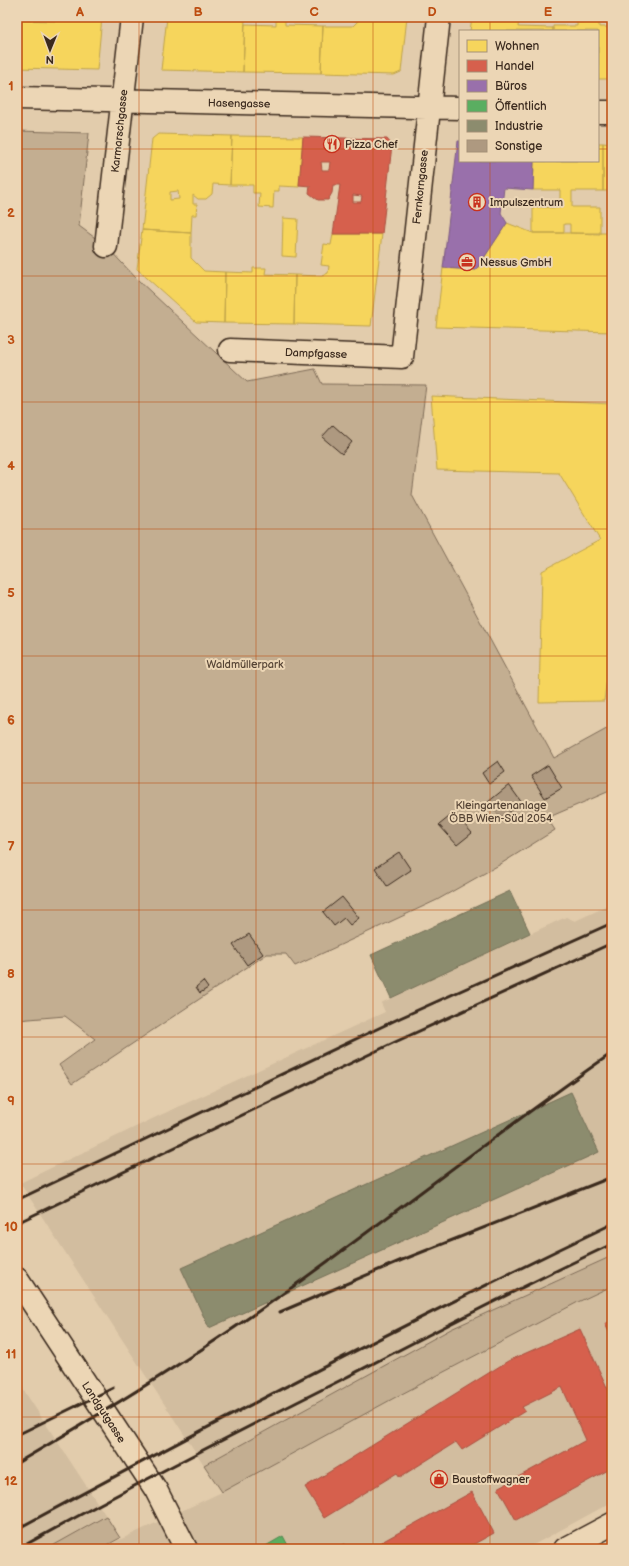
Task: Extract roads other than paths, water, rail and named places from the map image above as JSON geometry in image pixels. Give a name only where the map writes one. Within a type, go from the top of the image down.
[{"type":"street","name":"Karmarschgasse","points":[[106,246],[132,17]]},
{"type":"street","name":"Fernkorngasse","points":[[402,356],[439,17]]},
{"type":"street","name":"Hasengasse","points":[[17,98],[459,108]]},
{"type":"street","points":[[599,112],[612,112]]},
{"type":"street","name":"Dampfgasse","points":[[230,350],[402,356]]},
{"type":"street","name":"Landgutgasse","points":[[17,1279],[156,1490],[186,1549]]},
{"type":"street","points":[[565,1549],[612,1524]]},
{"type":"railway","points":[[17,1200],[400,1018],[612,923]]},
{"type":"railway","points":[[17,1223],[393,1043],[612,943]]},
{"type":"railway","points":[[17,1463],[142,1388],[263,1308],[612,1053]]},
{"type":"railway","points":[[280,1312],[402,1260],[612,1177]]},
{"type":"railway","points":[[17,1529],[164,1450],[313,1373],[462,1297],[612,1224]]},
{"type":"railway","points":[[18,1549],[221,1440],[445,1326],[612,1244]]},
{"type":"railway","points":[[17,1435],[113,1388]]},
{"type":"place","name":"Pizza Chef","points":[[332,144]]},
{"type":"place","name":"Impulszentrum","points":[[477,202]]},
{"type":"place","name":"Nessus GmbH","points":[[467,262]]},
{"type":"place","name":"Baustoffwagner","points":[[439,1479]]},
{"type":"park label","name":"Waldmüllerpark","points":[[245,664]]},
{"type":"park label","name":"Kleingartenanlage ÖBB Wien-Süd 2054","points":[[501,811]]}]
